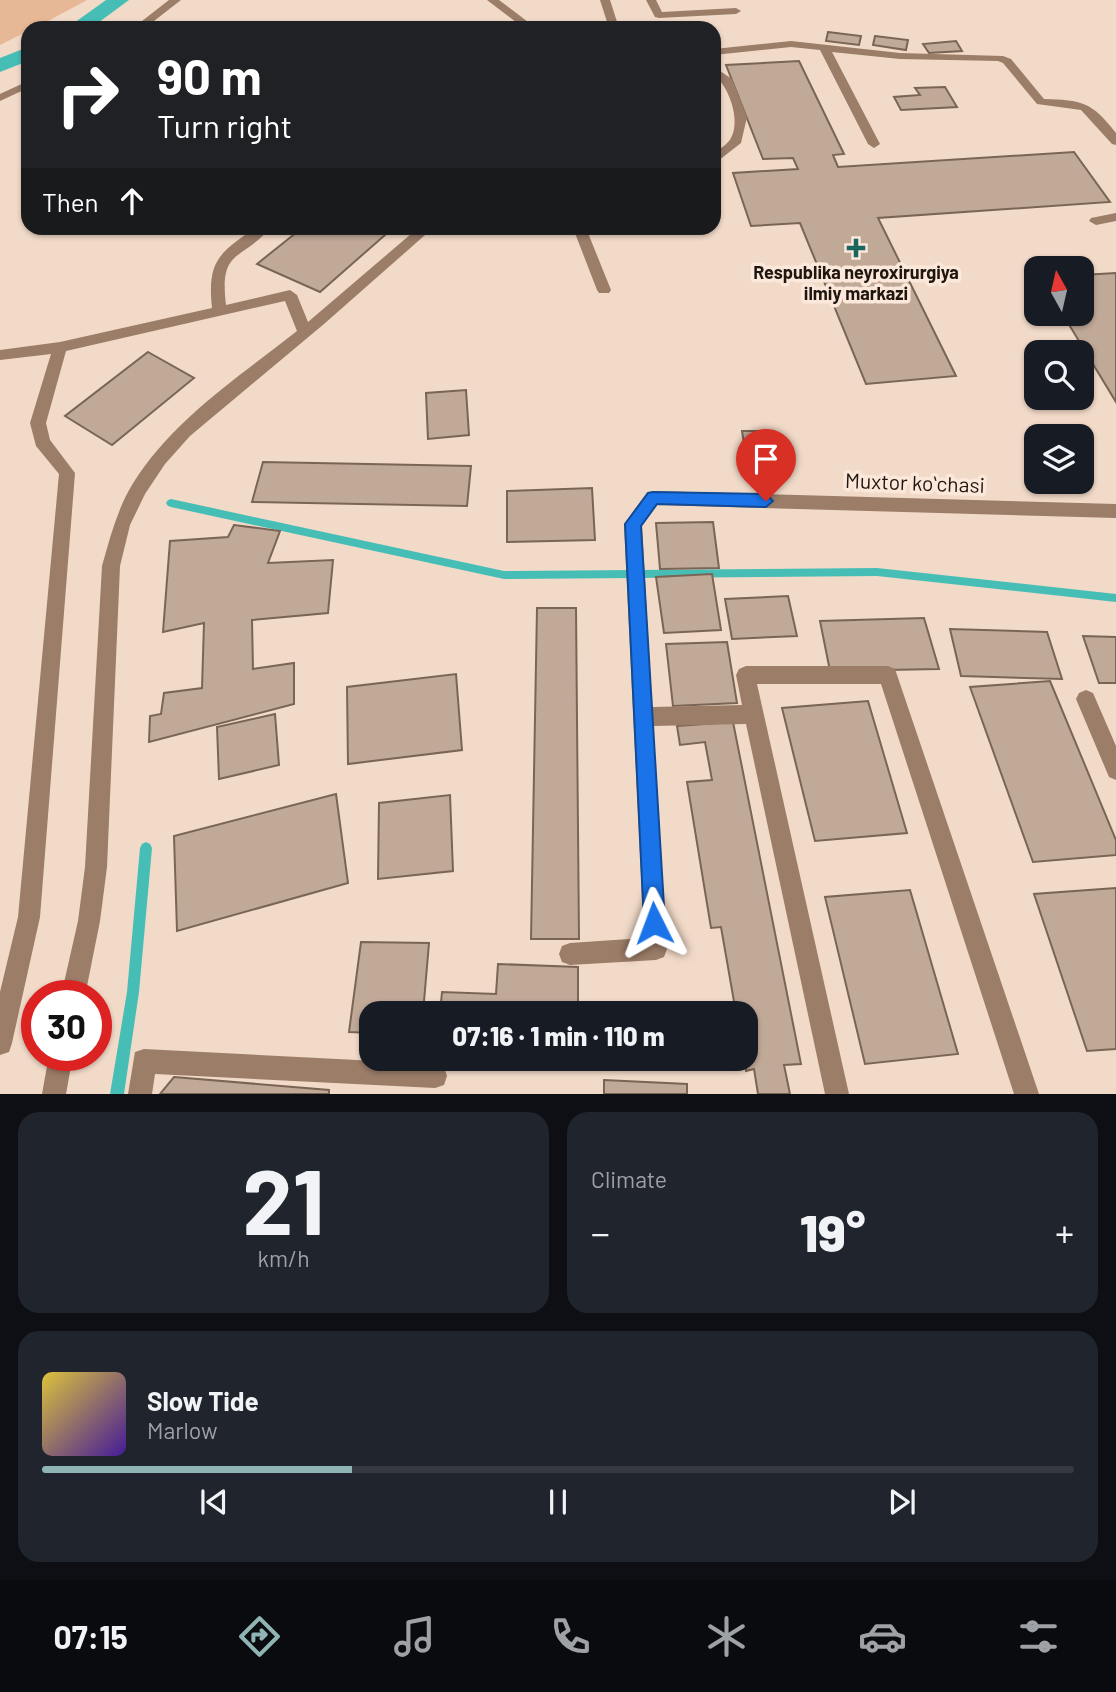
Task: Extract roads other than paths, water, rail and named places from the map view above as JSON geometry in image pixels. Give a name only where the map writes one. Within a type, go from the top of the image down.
[{"type":"street","points":[[148,21],[176,0]]},
{"type":"street","points":[[492,0],[521,21]]},
{"type":"street","points":[[605,0],[612,21]]},
{"type":"street","points":[[651,0],[659,15],[739,5]]},
{"type":"street","points":[[720,21],[739,5]]},
{"type":"street","points":[[721,51],[791,44],[900,56],[999,58],[1007,61],[1041,102],[1082,104],[1090,108],[1116,141]]},
{"type":"street","points":[[824,47],[874,144]]},
{"type":"street","points":[[721,75],[726,79],[741,117],[737,140],[721,153]]},
{"type":"street","points":[[0,98],[21,88]]},
{"type":"street","points":[[1096,221],[1116,217]]},
{"type":"street","points":[[220,311],[215,278],[220,264],[254,235]]},
{"type":"street","points":[[76,980],[89,922],[96,867],[110,566],[120,529],[142,482],[169,444],[418,235]]},
{"type":"street","points":[[582,235],[604,290]]},
{"type":"street","points":[[0,355],[60,347],[290,295],[305,332]]},
{"type":"street","points":[[0,1044],[29,917],[67,473],[42,442],[38,423],[60,347]]},
{"type":"street","name":"Muxtor koʻchasi","points":[[643,717],[633,534],[653,498],[1116,511]]},
{"type":"street","points":[[837,1094],[746,675],[888,676],[1027,1094]]},
{"type":"street","points":[[1086,699],[1116,770]]},
{"type":"street","points":[[570,954],[656,949],[643,717],[754,714]]},
{"type":"street","points":[[140,1094],[144,1061],[435,1076]]},
{"type":"street","points":[[54,1094],[58,1071]]},
{"type":"waterway","points":[[88,21],[119,0]]},
{"type":"waterway","points":[[0,66],[21,56]]},
{"type":"waterway","points":[[171,503],[504,575],[877,572],[1116,598]]},
{"type":"waterway","points":[[117,1094],[133,992],[146,848]]},
{"type":"place","name":"Respublika neyroxirurgiya ilmiy markazi","points":[[856,248]]}]
